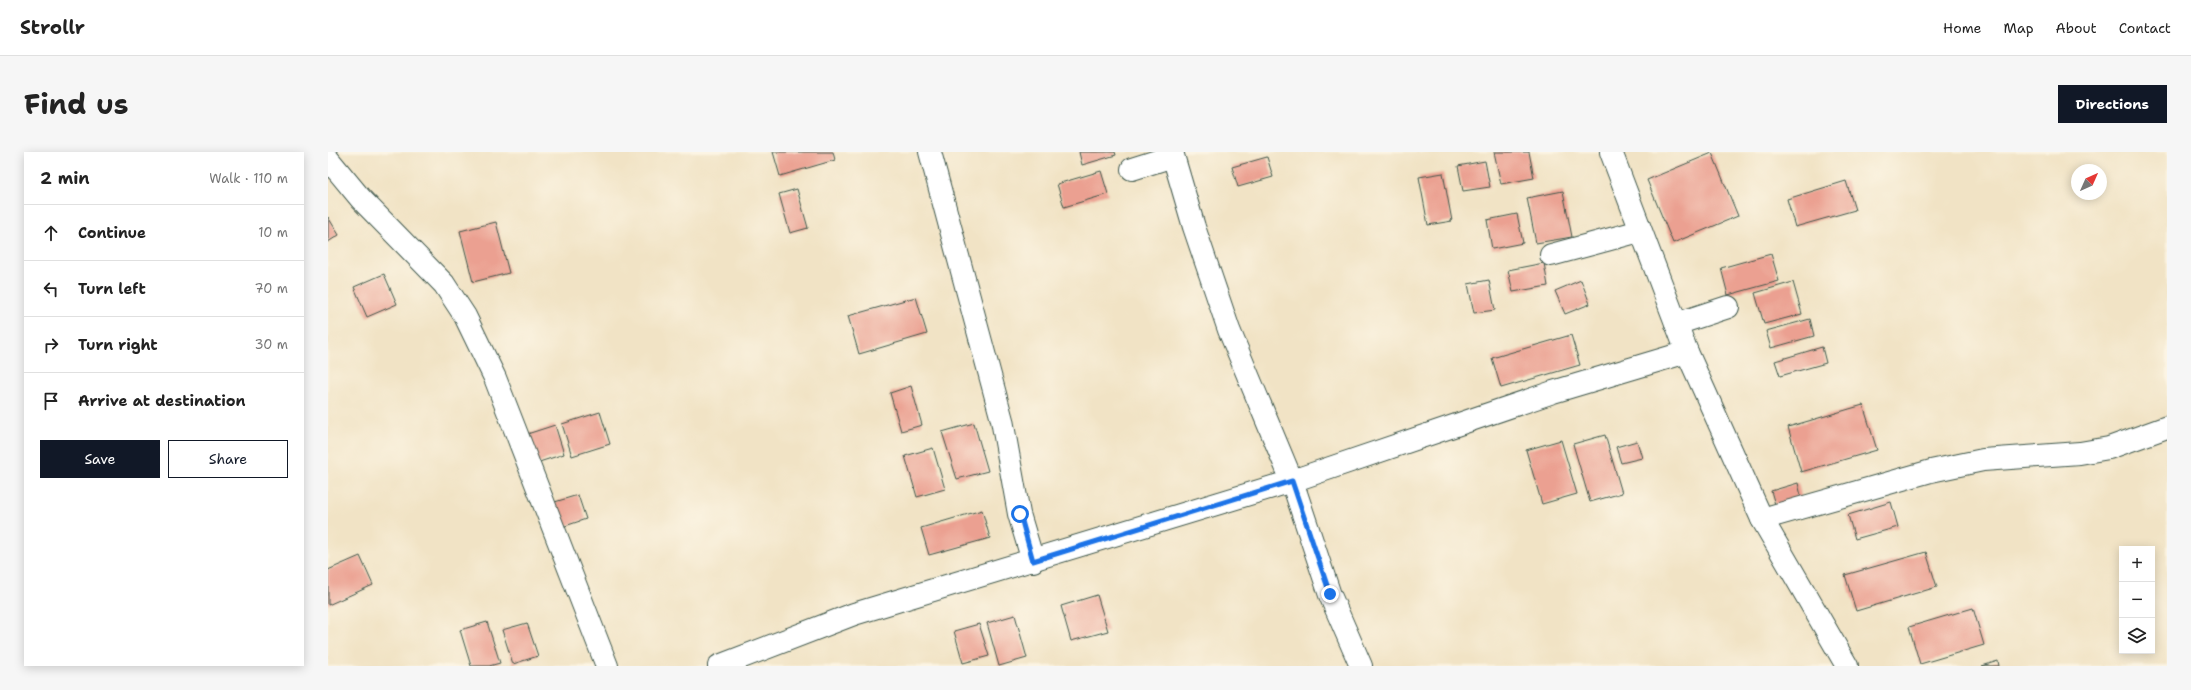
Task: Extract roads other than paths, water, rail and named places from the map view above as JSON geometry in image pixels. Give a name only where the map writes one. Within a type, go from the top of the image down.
[{"type":"street","points":[[930,152],[1002,420],[1020,514],[1033,561]]},
{"type":"street","points":[[1611,152],[1640,232],[1687,352],[1762,518],[1847,666]]},
{"type":"street","points":[[1132,169],[1173,154],[1194,227],[1230,330],[1292,481],[1330,594],[1361,666]]},
{"type":"street","points":[[328,159],[361,199],[444,284],[465,316],[496,378],[607,666]]},
{"type":"street","points":[[1551,255],[1640,232]]},
{"type":"street","points":[[1676,324],[1728,307]]},
{"type":"street","points":[[719,666],[854,614],[1033,561],[1292,481],[1538,397],[1687,352]]},
{"type":"street","points":[[1762,518],[1931,471],[1983,460],[2080,454],[2109,448],[2167,426]]}]
